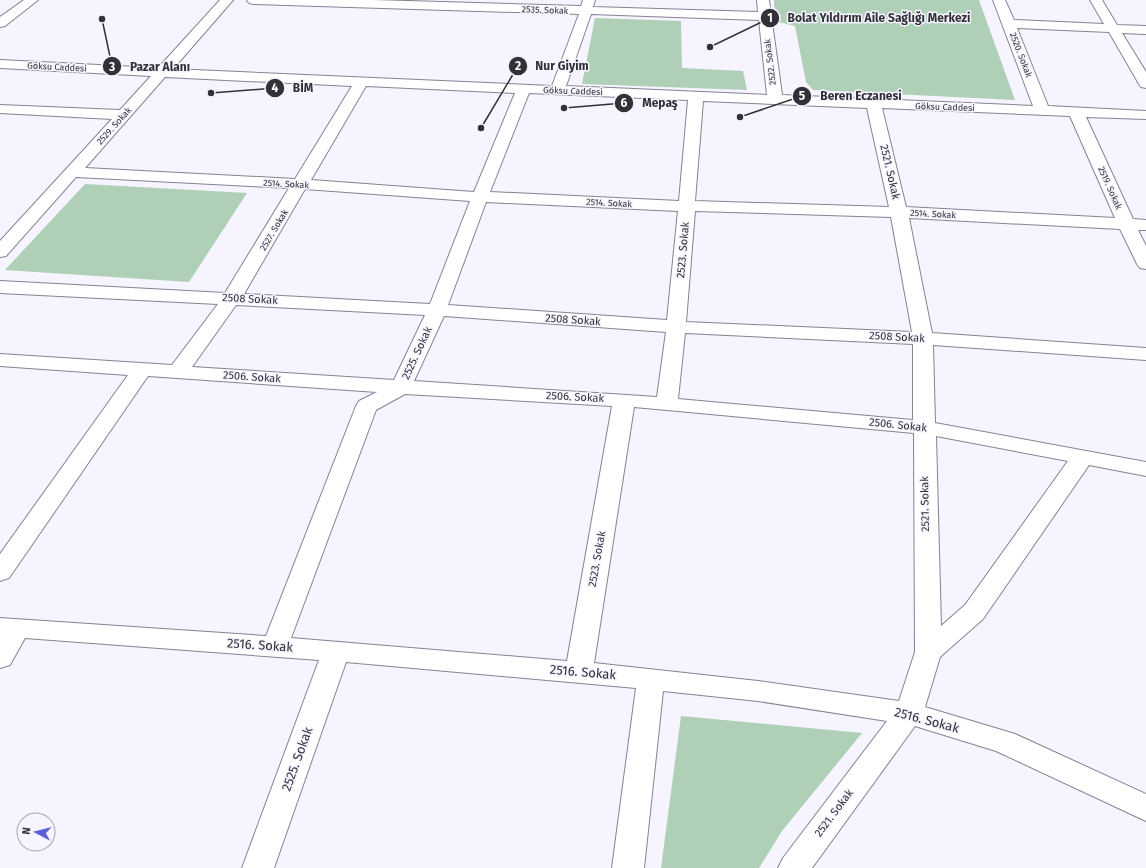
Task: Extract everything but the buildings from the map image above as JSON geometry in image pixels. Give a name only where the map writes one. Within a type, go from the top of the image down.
[{"type":"street","points":[[0,23],[32,0]]},
{"type":"street","name":"2529. Sokak","points":[[0,252],[227,0]]},
{"type":"street","name":"2535. Sokak","points":[[253,0],[587,6],[765,16]]},
{"type":"street","name":"2522. Sokak","points":[[763,0],[775,100]]},
{"type":"street","name":"2520. Sokak","points":[[999,0],[1010,24],[1042,111]]},
{"type":"street","points":[[1096,0],[1146,84]]},
{"type":"street","points":[[558,90],[587,6]]},
{"type":"street","points":[[1010,24],[1146,30]]},
{"type":"street","name":"Göksu Caddesi","points":[[0,64],[162,73],[874,105],[1146,115]]},
{"type":"street","name":"2527. Sokak","points":[[178,372],[232,298],[361,82]]},
{"type":"street","name":"2525. Sokak","points":[[275,646],[367,406],[400,387],[437,310],[480,197],[524,89]]},
{"type":"street","name":"2523. Sokak","points":[[667,405],[676,327],[696,96]]},
{"type":"street","name":"2521. Sokak","points":[[794,868],[909,713],[928,652],[923,427],[923,338],[899,212],[874,105]]},
{"type":"street","points":[[0,109],[124,115]]},
{"type":"street","name":"2519. Sokak","points":[[1076,112],[1146,264]]},
{"type":"street","name":"2514. Sokak","points":[[72,172],[301,184],[480,197],[686,206],[899,212],[1146,225]]},
{"type":"street","name":"2508 Sokak","points":[[0,287],[232,298],[437,310],[676,327],[923,338],[1146,354]]},
{"type":"street","name":"2506. Sokak","points":[[0,360],[400,387],[624,400],[923,427],[1146,469]]},
{"type":"street","points":[[0,572],[142,370]]},
{"type":"street","name":"2523. Sokak","points":[[579,672],[624,400]]},
{"type":"street","points":[[928,652],[974,612],[1082,457]]},
{"type":"street","points":[[0,658],[9,627]]},
{"type":"street","name":"2516. Sokak","points":[[9,627],[275,646],[579,672],[758,691],[909,713],[1005,742],[1146,808]]},
{"type":"street","name":"2525. Sokak","points":[[258,868],[336,651]]},
{"type":"street","points":[[628,868],[652,679]]},
{"type":"green space","points":[[774,0],[979,0],[1015,100],[813,90],[806,82],[795,26],[775,21]]},
{"type":"green space","points":[[595,18],[681,21],[682,68],[743,71],[747,90],[582,84]]},
{"type":"green space","points":[[85,184],[247,193],[189,282],[5,270]]},
{"type":"green space","points":[[681,716],[862,733],[782,831],[759,868],[661,868]]},
{"type":"place","name":"Pazar Alanı","points":[[102,19]]},
{"type":"place","name":"Bolat Yıldırım Aile Sağlığı Merkezi","points":[[710,47]]},
{"type":"place","name":"BİM","points":[[211,93]]},
{"type":"place","name":"Mepaş","points":[[564,108]]},
{"type":"place","name":"Beren Eczanesi","points":[[740,117]]},
{"type":"place","name":"Nur Giyim","points":[[481,128]]}]
